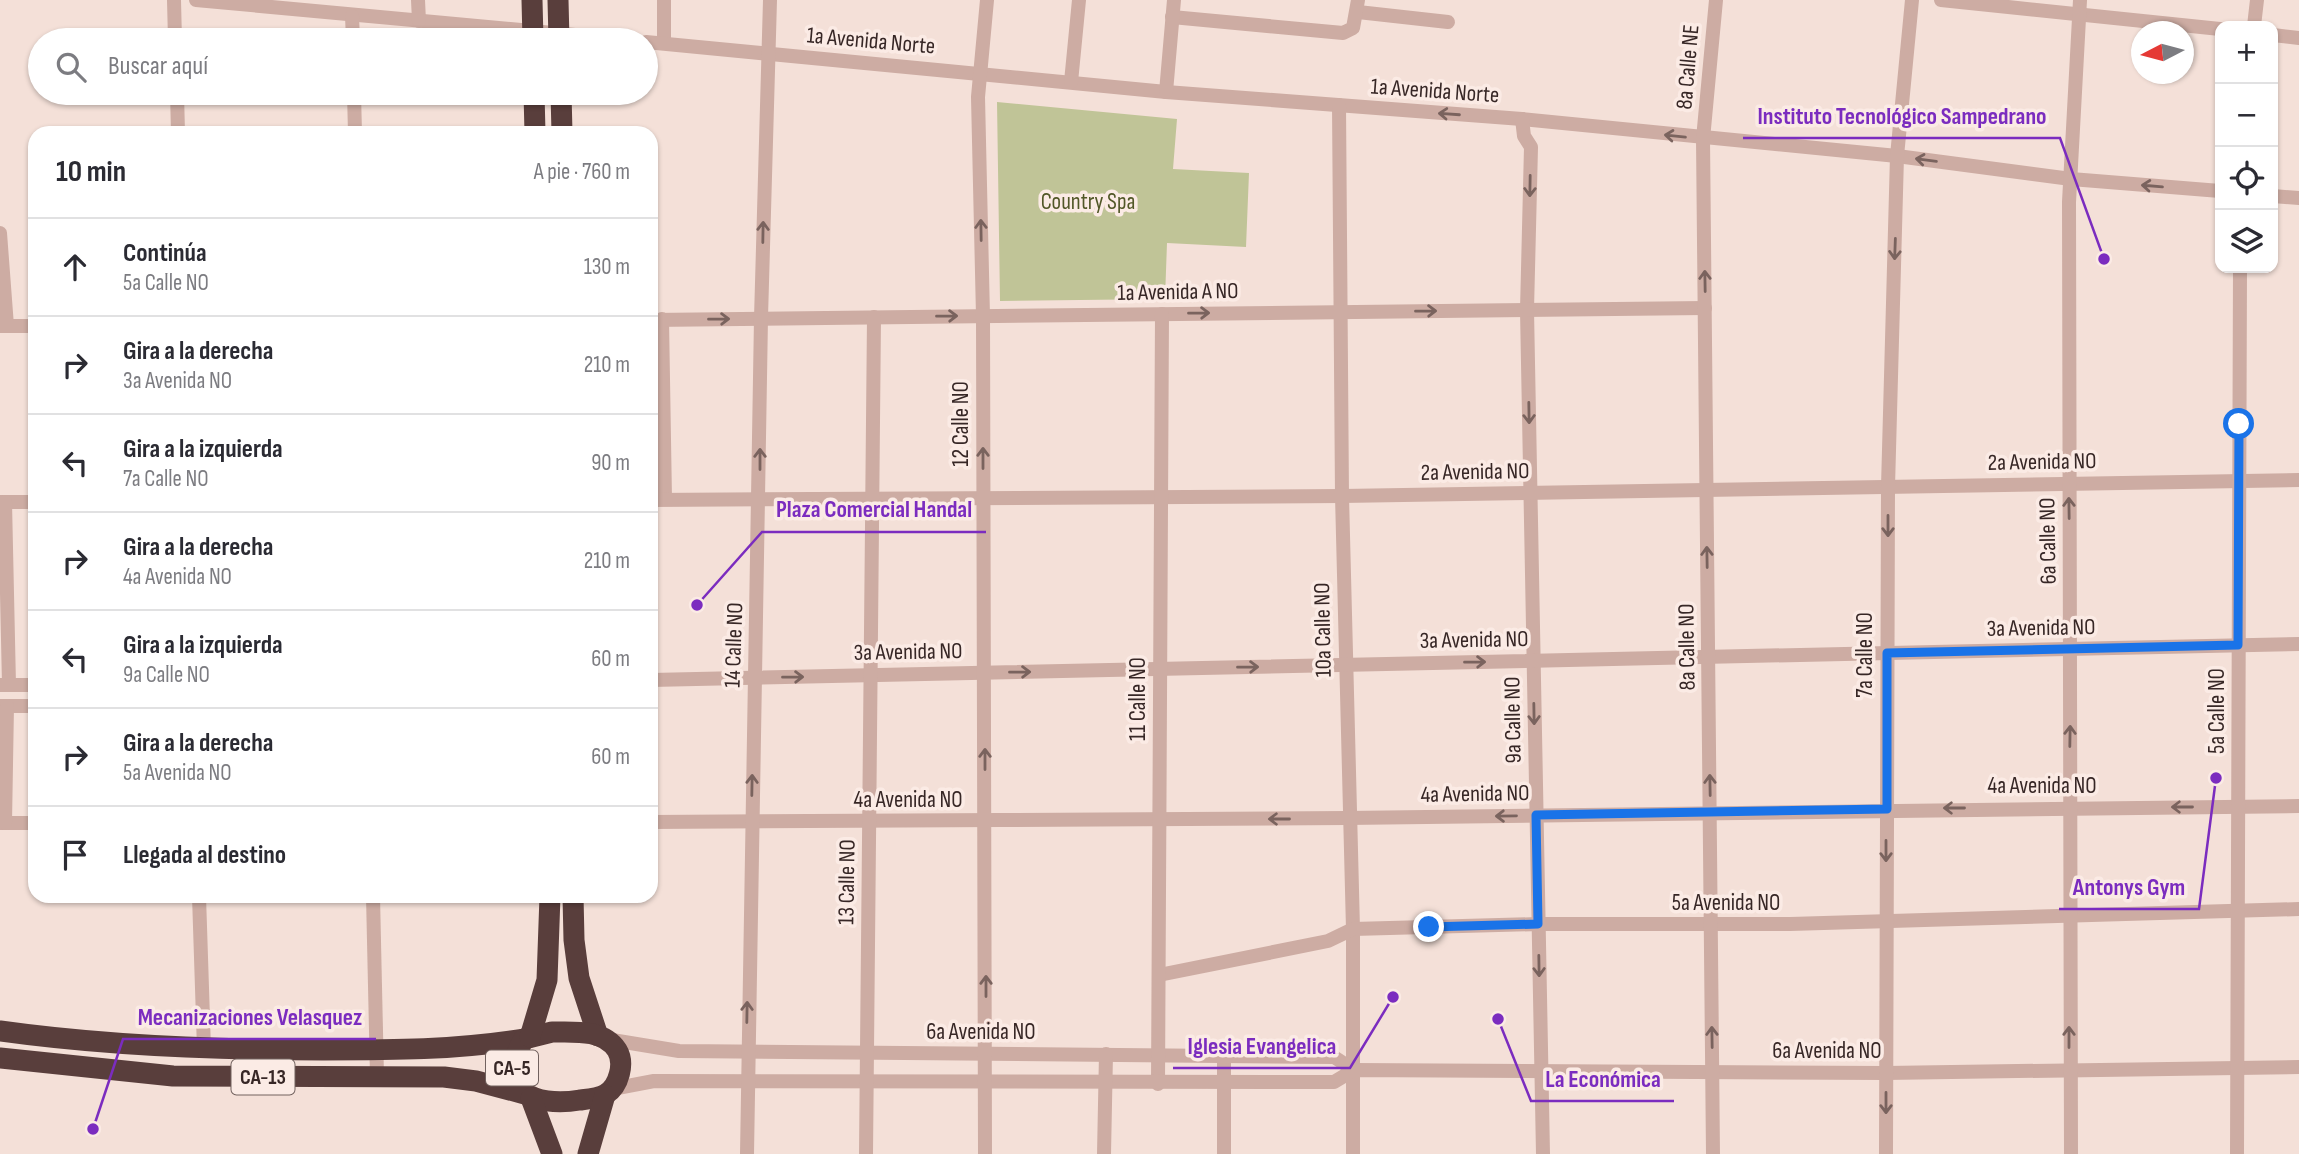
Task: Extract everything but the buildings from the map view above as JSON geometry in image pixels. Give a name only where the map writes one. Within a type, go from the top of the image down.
[{"type":"highway","points":[[532,0],[533,28]]},
{"type":"highway","points":[[558,0],[559,28]]},
{"type":"highway","points":[[534,105],[535,126]]},
{"type":"highway","points":[[561,105],[562,126]]},
{"type":"highway","points":[[527,1038],[547,980],[550,903]]},
{"type":"highway","points":[[573,903],[579,978],[602,1037],[618,1052],[621,1065],[608,1092],[588,1154]]},
{"type":"highway","name":"CA-13","points":[[0,1031],[129,1045],[204,1049],[376,1050],[473,1047],[527,1038]]},
{"type":"highway","name":"CA-5","points":[[552,1154],[528,1096],[512,1072],[514,1056],[527,1038],[568,1032],[602,1037]]},
{"type":"highway","name":"CA-13","points":[[0,1058],[173,1076],[455,1078],[528,1096]]},
{"type":"highway","name":"CA-5","points":[[528,1096],[554,1103],[608,1092]]},
{"type":"street","points":[[174,0],[175,28]]},
{"type":"street","points":[[196,0],[325,7],[352,16],[472,28]]},
{"type":"street","points":[[418,0],[419,21]]},
{"type":"street","points":[[664,0],[664,43]]},
{"type":"street","name":"14 Calle NO","points":[[747,1154],[761,318],[771,0]]},
{"type":"street","name":"12 Calle NO","points":[[985,1154],[980,72],[987,0]]},
{"type":"street","points":[[1071,82],[1079,0]]},
{"type":"street","points":[[1166,92],[1174,0]]},
{"type":"street","name":"8a Calle NE","points":[[1703,139],[1716,0]]},
{"type":"street","name":"7a Calle NO","points":[[1886,1154],[1888,487],[1897,156],[1912,0]]},
{"type":"street","points":[[1941,0],[2215,29]]},
{"type":"street","name":"6a Calle NO","points":[[2071,1154],[2071,178],[2080,0]]},
{"type":"street","points":[[2255,21],[2257,0]]},
{"type":"street","points":[[1172,17],[1343,33],[1353,28],[1357,6],[1448,22]]},
{"type":"street","points":[[352,16],[352,28]]},
{"type":"street","points":[[2278,35],[2299,38]]},
{"type":"street","name":"1a Avenida Norte","points":[[658,43],[1166,92],[1522,119],[1703,139],[1897,156],[2071,178],[2215,191]]},
{"type":"street","points":[[177,105],[178,126]]},
{"type":"street","points":[[354,105],[355,126]]},
{"type":"street","name":"10a Calle NO","points":[[1339,105],[1342,496],[1348,818],[1353,929],[1353,1154]]},
{"type":"street","name":"9a Calle NO","points":[[1522,119],[1524,136],[1531,147],[1527,310],[1544,1154]]},
{"type":"street","name":"8a Calle NO","points":[[1703,139],[1713,1154]]},
{"type":"street","points":[[2278,196],[2299,198]]},
{"type":"street","points":[[0,233],[3,326],[28,326]]},
{"type":"street","name":"5a Calle NO","points":[[2237,1154],[2241,273]]},
{"type":"street","name":"1a Avenida A NO","points":[[658,320],[1705,307]]},
{"type":"street","name":"11 Calle NO","points":[[1158,1084],[1162,314]]},
{"type":"street","name":"13 Calle NO","points":[[866,1154],[874,317]]},
{"type":"street","name":"2a Avenida NO","points":[[658,499],[1342,496],[2299,480]]},
{"type":"street","points":[[28,502],[2,502],[5,685],[28,685]]},
{"type":"street","name":"3a Avenida NO","points":[[658,680],[2299,644]]},
{"type":"street","points":[[28,706],[4,706],[2,823],[28,823]]},
{"type":"street","name":"4a Avenida NO","points":[[658,822],[869,823],[2299,806]]},
{"type":"street","points":[[199,903],[204,1049]]},
{"type":"street","points":[[373,903],[377,1076]]},
{"type":"street","name":"5a Avenida NO","points":[[1159,975],[1328,941],[1353,929],[1538,924],[1711,926],[2069,918],[2299,909]]},
{"type":"street","name":"6a Avenida NO","points":[[602,1037],[680,1051],[1334,1057],[1354,1070]]},
{"type":"street","points":[[1104,1154],[1106,1054]]},
{"type":"street","points":[[1224,1055],[1224,1154]]},
{"type":"street","name":"6a Avenida NO","points":[[608,1092],[654,1081],[986,1079],[1158,1084],[1334,1082],[1354,1070],[1886,1073],[2299,1067]]},
{"type":"green space","name":"Country Spa","points":[[997,102],[1177,119],[1173,169],[1249,173],[1246,247],[1167,243],[1165,299],[1000,301]]},
{"type":"place","name":"Instituto Tecnológico Sampedrano","points":[[2104,259]]},
{"type":"place","name":"Plaza Comercial Handal","points":[[697,605]]},
{"type":"place","name":"Antonys Gym","points":[[2216,778]]},
{"type":"place","name":"Iglesia Evangelica","points":[[1393,997]]},
{"type":"place","name":"La Económica","points":[[1498,1019]]},
{"type":"place","name":"Mecanizaciones Velasquez","points":[[93,1129]]},
{"type":"route","points":[[1429,927],[1538,924],[1536,815],[1887,809],[1887,653],[2238,645],[2239,424]]}]
